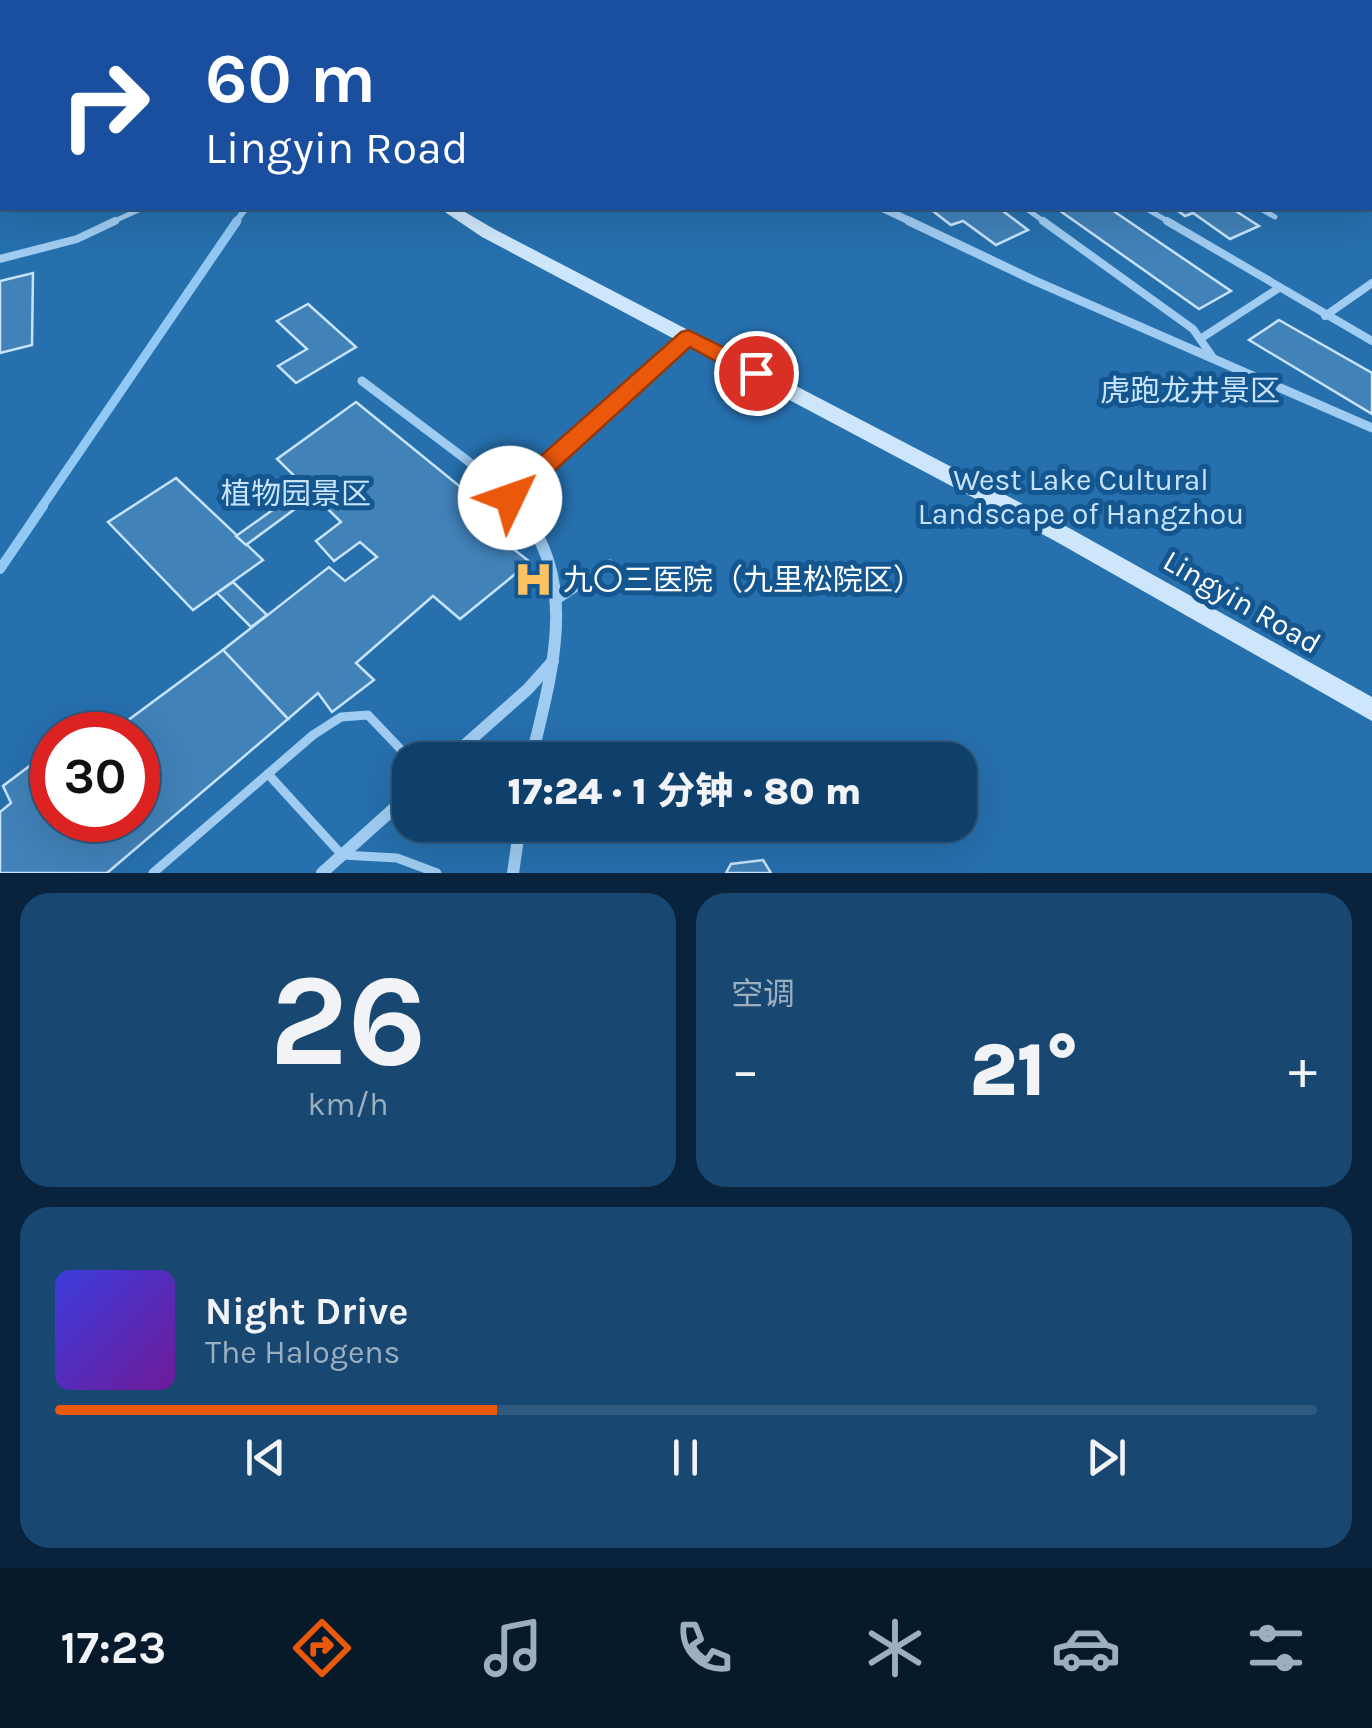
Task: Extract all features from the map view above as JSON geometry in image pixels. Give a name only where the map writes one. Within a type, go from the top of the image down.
[{"type":"main road","name":"Lingyin Road","points":[[450,210],[1063,535],[1372,710]]},
{"type":"street","points":[[886,210],[1033,280],[1372,428]]},
{"type":"street","points":[[510,498],[688,337]]},
{"type":"street","points":[[362,381],[510,498],[535,525],[550,556],[555,659],[535,742]]},
{"type":"street","points":[[468,742],[528,689],[555,659]]},
{"type":"street","points":[[322,873],[392,810]]},
{"type":"street","points":[[513,873],[518,842]]},
{"type":"lane","points":[[0,259],[77,240],[140,210]]},
{"type":"lane","points":[[1028,210],[1193,330],[1214,358]]},
{"type":"lane","points":[[1148,210],[1372,340]]},
{"type":"lane","points":[[1263,210],[1275,217]]},
{"type":"lane","points":[[1326,316],[1372,283]]},
{"type":"lane","points":[[1200,339],[1279,288]]},
{"type":"lane","points":[[554,602],[610,564]]},
{"type":"lane","points":[[154,873],[313,735],[341,717],[368,715],[394,742]]},
{"type":"lane","points":[[268,774],[342,855],[398,858],[437,873]]},
{"type":"green space","name":"植物园景区","points":[[0,210],[1372,210],[1372,873],[0,873]]},
{"type":"building","points":[[932,210],[1002,210],[1028,230],[996,245],[963,221],[951,225]]},
{"type":"building","points":[[1059,210],[1112,210],[1231,291],[1199,309]]},
{"type":"building","points":[[1177,210],[1234,210],[1259,226],[1230,239],[1193,213],[1185,216]]},
{"type":"building","points":[[33,273],[32,345],[0,353],[0,281]]},
{"type":"building","points":[[308,304],[356,347],[296,383],[278,366],[307,349],[277,321]]},
{"type":"building","points":[[1279,320],[1372,373],[1372,414],[1249,340]]},
{"type":"building","points":[[356,402],[474,498],[461,508],[530,562],[460,619],[433,596],[356,663],[374,680],[332,712],[318,693],[288,719],[223,650],[329,567],[345,581],[377,557],[360,542],[334,561],[316,541],[341,522],[277,459]]},
{"type":"building","points":[[176,478],[263,560],[193,610],[108,522]]},
{"type":"building","points":[[305,487],[314,495],[246,545],[236,536]]},
{"type":"building","points":[[233,582],[267,615],[251,627],[217,593]]},
{"type":"building","points":[[223,650],[288,719],[160,828],[160,712],[139,712]]},
{"type":"building","points":[[30,766],[30,842],[143,842],[107,873],[0,873],[0,812],[11,803],[3,786]]},
{"type":"building","points":[[763,860],[771,873],[726,873],[731,864]]},
{"type":"waterway","points":[[235,223],[245,210]]},
{"type":"waterway","points":[[41,508],[237,221]]},
{"type":"waterway","points":[[0,569],[43,506]]},
{"type":"place","name":"九〇三医院（九里松院区）","points":[[533,580]]},
{"type":"route","points":[[510,498],[688,337],[756,373]]},
{"type":"park label","name":"虎跑龙井景区","points":[[1190,391]]},
{"type":"park label","name":"West Lake Cultural Landscape of Hangzhou","points":[[1081,497]]}]
